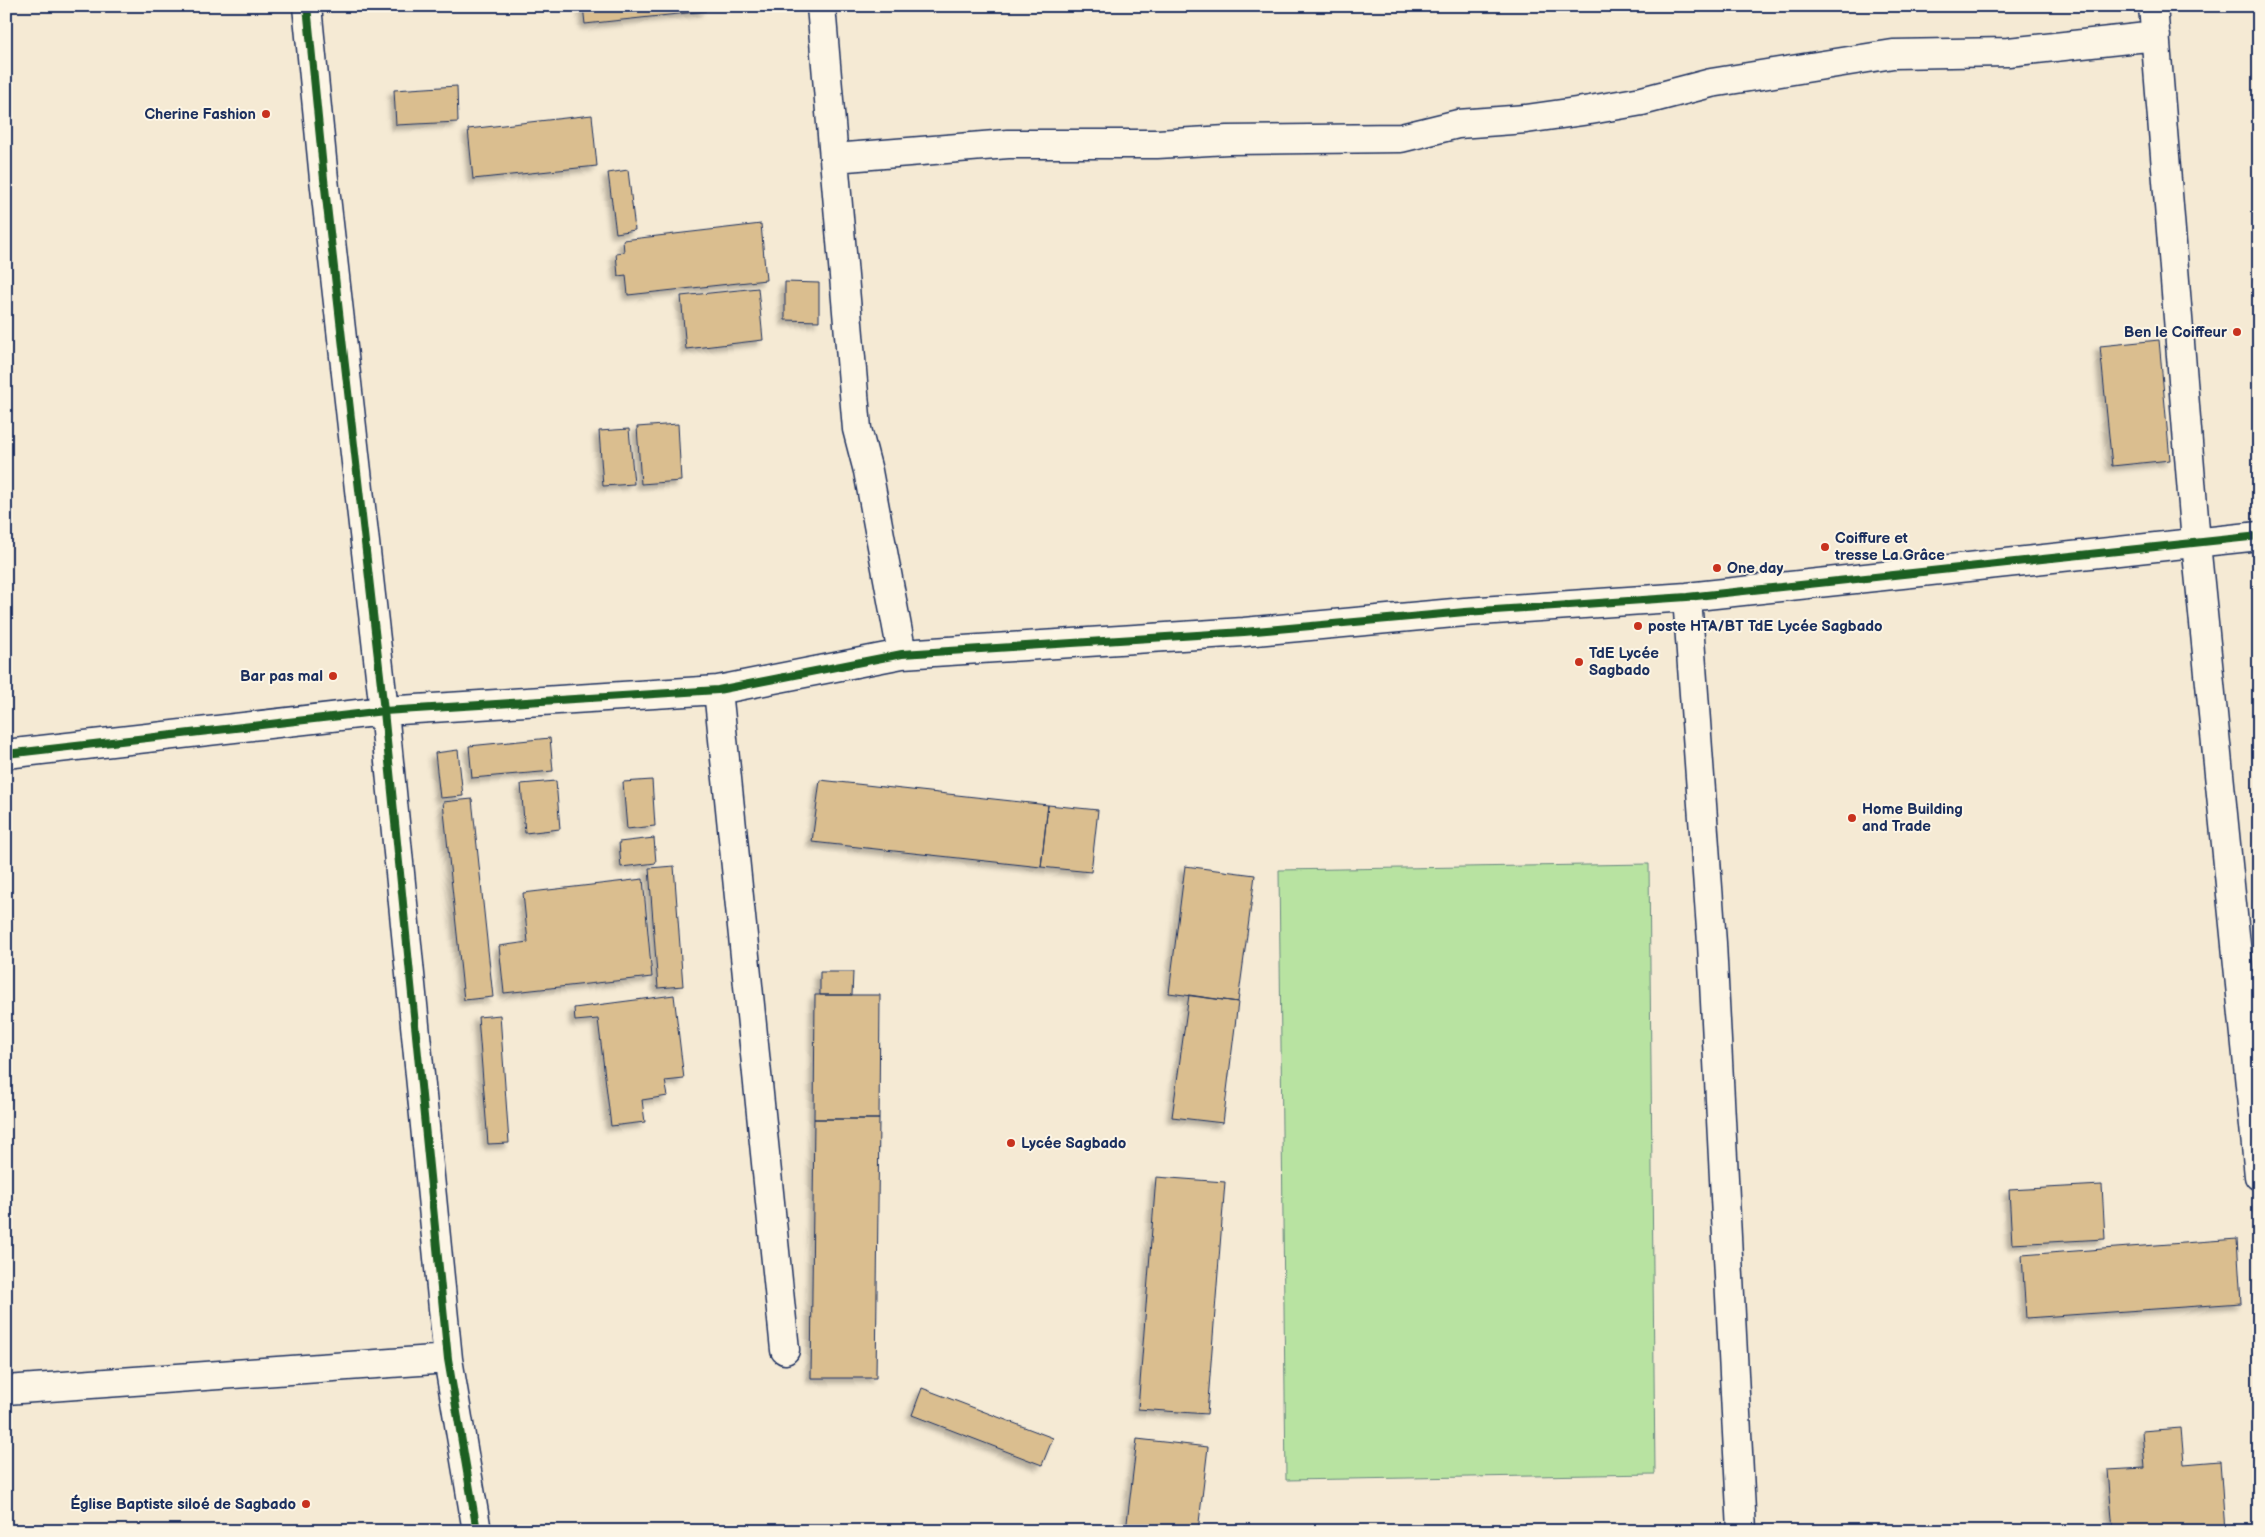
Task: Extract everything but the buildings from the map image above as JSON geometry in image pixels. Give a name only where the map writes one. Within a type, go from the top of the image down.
[{"type":"street","points":[[307,6],[324,179],[384,711],[448,1359],[477,1531]]},
{"type":"street","points":[[821,6],[857,429],[868,471],[902,654]]},
{"type":"street","points":[[2153,6],[2196,543],[2259,1176]]},
{"type":"street","points":[[834,158],[1008,144],[1157,144],[1227,140],[1401,138],[1458,124],[1526,119],[1590,110],[1642,101],[1711,83],[1893,54],[2008,52],[2156,36]]},
{"type":"street","points":[[6,754],[384,711],[718,690],[902,654],[1244,632],[1465,612],[1687,597],[2259,536]]},
{"type":"street","points":[[1687,597],[1712,943],[1742,1531]]},
{"type":"street","points":[[718,690],[784,1350]]},
{"type":"street","points":[[6,1390],[448,1359]]},
{"type":"green space","points":[[1649,864],[1655,1474],[1286,1480],[1279,870]]},
{"type":"cycle path","points":[[307,6],[324,179],[384,711],[448,1359],[477,1531]]},
{"type":"cycle path","points":[[6,754],[384,711],[718,690],[902,654],[1244,632],[1465,612],[1687,597],[2259,536]]},
{"type":"place","name":"Cherine Fashion","points":[[266,114]]},
{"type":"place","name":"Ben le Coiffeur","points":[[2237,332]]},
{"type":"place","name":"Coiffure et tresse La Grâce","points":[[1825,547]]},
{"type":"place","name":"One day","points":[[1717,568]]},
{"type":"place","name":"poste HTA/BT TdE Lycée Sagbado","points":[[1638,626]]},
{"type":"place","name":"TdE Lycée Sagbado","points":[[1579,662]]},
{"type":"place","name":"Bar pas mal","points":[[333,676]]},
{"type":"place","name":"Home Building and Trade","points":[[1852,818]]},
{"type":"place","name":"Lycée Sagbado","points":[[1011,1143]]},
{"type":"place","name":"Église Baptiste siloé de Sagbado","points":[[306,1504]]}]
